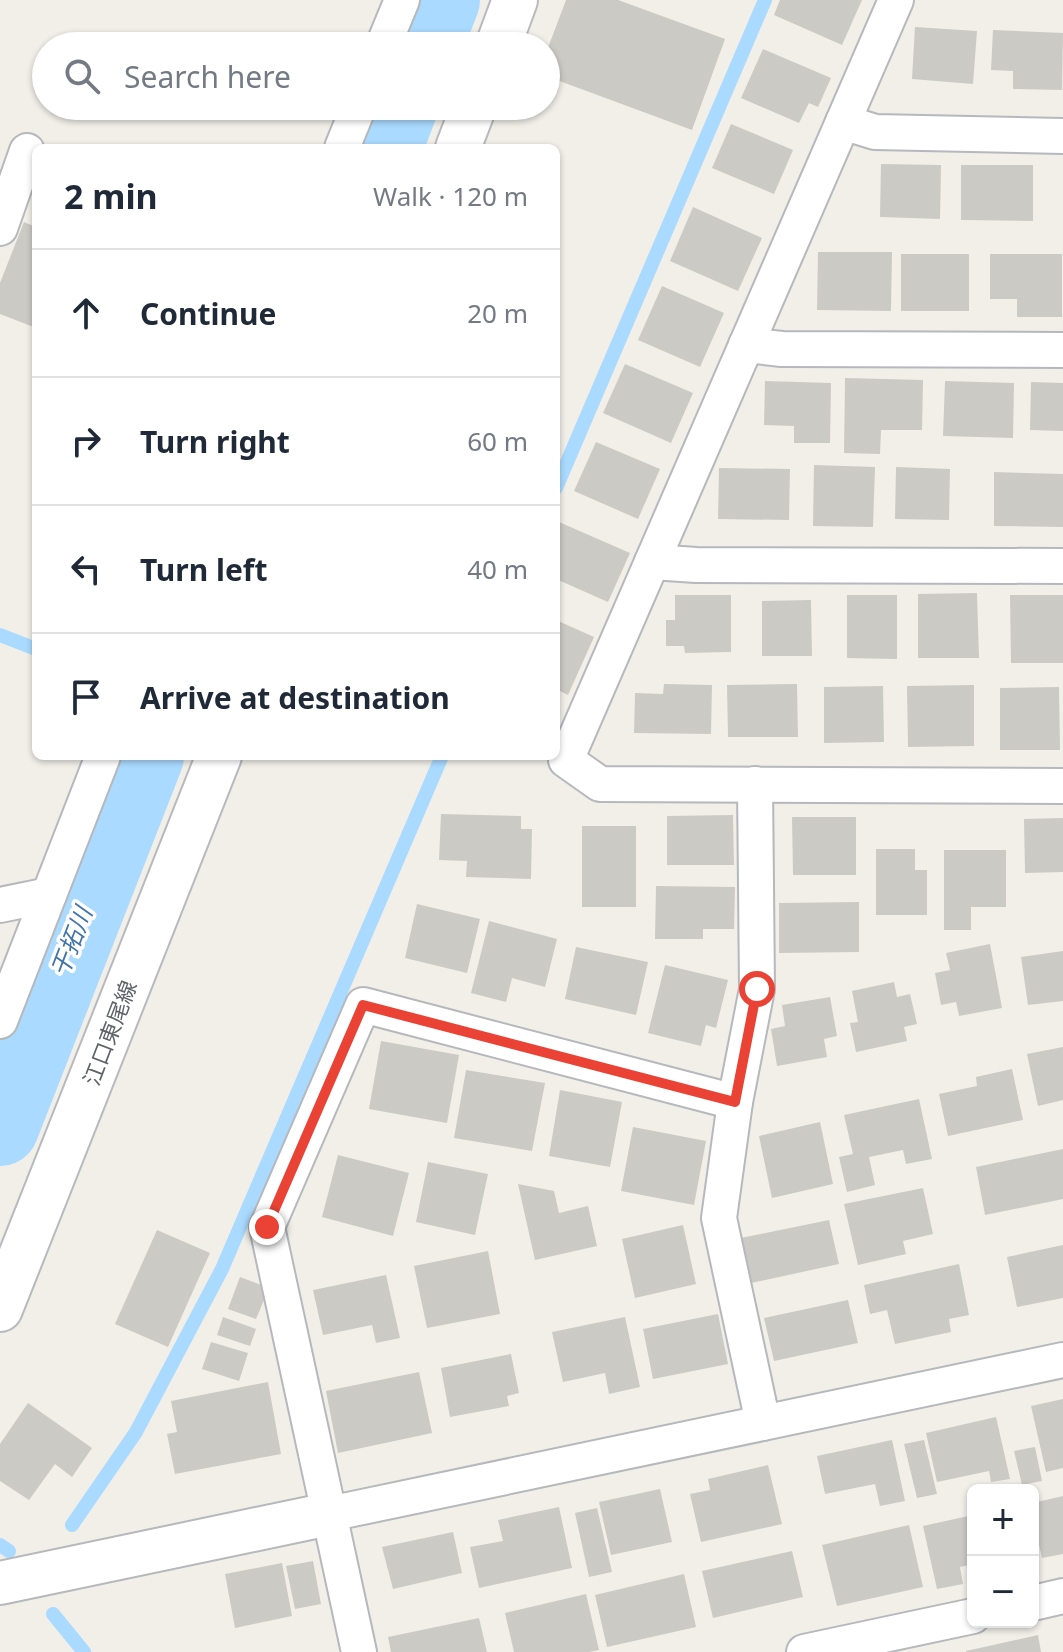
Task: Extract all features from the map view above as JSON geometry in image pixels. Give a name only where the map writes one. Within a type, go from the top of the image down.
[{"type":"main road","points":[[503,32],[515,0]]},
{"type":"main road","points":[[460,144],[469,120]]},
{"type":"main road","name":"江口東尾線","points":[[0,1309],[217,760]]},
{"type":"street","points":[[389,32],[402,0]]},
{"type":"street","points":[[896,0],[566,760],[600,784],[1063,786]]},
{"type":"street","points":[[344,144],[353,120]]},
{"type":"street","points":[[843,122],[875,132],[1063,136]]},
{"type":"street","points":[[0,228],[21,153]]},
{"type":"street","points":[[746,345],[782,349],[1063,350]]},
{"type":"street","points":[[652,562],[696,565],[1063,566]]},
{"type":"street","points":[[0,1021],[101,760]]},
{"type":"street","points":[[755,784],[757,989],[735,1102],[719,1218],[763,1423]]},
{"type":"street","points":[[0,905],[49,895]]},
{"type":"street","points":[[359,1652],[267,1227],[363,1005],[735,1102]]},
{"type":"street","points":[[0,1583],[1063,1360]]},
{"type":"street","points":[[1039,1602],[1063,1596]]},
{"type":"street","points":[[804,1652],[967,1617]]},
{"type":"building","points":[[566,0],[618,0],[725,39],[692,130],[560,81],[560,32],[554,32]]},
{"type":"building","points":[[780,0],[862,0],[842,45],[774,15]]},
{"type":"building","points":[[915,27],[977,31],[973,84],[912,79]]},
{"type":"building","points":[[993,30],[1063,33],[1062,90],[1013,89],[1013,71],[991,70]]},
{"type":"building","points":[[763,49],[831,78],[818,107],[809,103],[799,123],[741,98]]},
{"type":"building","points":[[731,124],[793,150],[774,194],[712,168]]},
{"type":"building","points":[[881,164],[941,165],[940,219],[880,217]]},
{"type":"building","points":[[961,165],[1033,165],[1033,221],[961,220]]},
{"type":"building","points":[[693,207],[762,238],[738,291],[670,261]]},
{"type":"building","points":[[24,222],[32,225],[32,326],[0,314],[0,283]]},
{"type":"building","points":[[818,252],[892,252],[891,311],[817,310]]},
{"type":"building","points":[[901,254],[969,254],[969,311],[901,311]]},
{"type":"building","points":[[990,254],[1062,254],[1062,317],[1017,317],[1017,299],[990,299]]},
{"type":"building","points":[[662,286],[724,313],[700,367],[638,340]]},
{"type":"building","points":[[625,364],[693,393],[671,443],[603,413]]},
{"type":"building","points":[[845,378],[923,380],[922,430],[881,430],[880,454],[844,453]]},
{"type":"building","points":[[765,381],[831,383],[830,443],[794,443],[794,426],[764,425]]},
{"type":"building","points":[[945,381],[1014,383],[1013,438],[943,436]]},
{"type":"building","points":[[1031,382],[1063,383],[1063,431],[1030,430]]},
{"type":"building","points":[[596,442],[660,469],[638,519],[574,491]]},
{"type":"building","points":[[814,465],[875,467],[873,527],[813,526]]},
{"type":"building","points":[[896,467],[950,469],[949,520],[895,519]]},
{"type":"building","points":[[719,468],[790,469],[789,520],[718,519]]},
{"type":"building","points":[[994,472],[1063,474],[1063,527],[994,526]]},
{"type":"building","points":[[560,522],[630,553],[608,602],[560,581]]},
{"type":"building","points":[[977,593],[979,658],[918,658],[918,594]]},
{"type":"building","points":[[675,595],[731,595],[731,652],[685,653],[684,646],[666,646],[666,620],[675,620]]},
{"type":"building","points":[[847,595],[897,595],[897,659],[847,658]]},
{"type":"building","points":[[1010,595],[1063,595],[1063,663],[1011,663]]},
{"type":"building","points":[[811,600],[812,656],[762,656],[762,601]]},
{"type":"building","points":[[560,622],[594,637],[568,695],[560,691]]},
{"type":"building","points":[[664,684],[712,685],[711,734],[634,733],[635,693],[663,694]]},
{"type":"building","points":[[797,684],[798,737],[728,737],[727,685]]},
{"type":"building","points":[[974,685],[974,746],[908,747],[907,686]]},
{"type":"building","points":[[883,686],[884,742],[824,743],[824,687]]},
{"type":"building","points":[[1059,687],[1060,750],[1000,750],[1000,688]]},
{"type":"building","points":[[441,814],[521,816],[521,829],[532,829],[531,879],[466,877],[467,861],[439,860]]},
{"type":"building","points":[[733,815],[734,865],[667,865],[667,816]]},
{"type":"building","points":[[792,817],[856,817],[856,875],[793,875]]},
{"type":"building","points":[[1063,818],[1063,872],[1025,873],[1024,819]]},
{"type":"building","points":[[582,826],[636,826],[636,907],[582,907]]},
{"type":"building","points":[[876,849],[915,849],[915,870],[927,870],[927,915],[876,915]]},
{"type":"building","points":[[944,850],[1006,850],[1006,907],[971,907],[971,930],[944,930]]},
{"type":"building","points":[[656,886],[735,887],[734,929],[703,929],[703,939],[655,939]]},
{"type":"building","points":[[859,902],[859,952],[779,953],[779,903]]},
{"type":"building","points":[[417,904],[480,919],[467,973],[405,958]]},
{"type":"building","points":[[489,921],[557,939],[545,987],[512,978],[506,1002],[471,993]]},
{"type":"building","points":[[990,944],[1002,1008],[959,1016],[956,1002],[941,1005],[935,973],[950,970],[946,953]]},
{"type":"building","points":[[576,947],[648,962],[636,1015],[565,999]]},
{"type":"building","points":[[1063,951],[1063,1001],[1028,1005],[1021,957]]},
{"type":"building","points":[[665,965],[728,980],[716,1028],[706,1025],[701,1046],[648,1033]]},
{"type":"building","points":[[894,982],[897,997],[910,994],[917,1024],[904,1027],[907,1041],[856,1052],[850,1023],[858,1022],[852,991]]},
{"type":"building","points":[[830,997],[837,1036],[824,1039],[827,1057],[777,1066],[771,1029],[785,1026],[782,1005]]},
{"type":"building","points":[[381,1041],[459,1055],[447,1123],[369,1109]]},
{"type":"building","points":[[1063,1047],[1063,1100],[1038,1106],[1027,1054]]},
{"type":"building","points":[[1012,1069],[1023,1120],[948,1136],[939,1094],[977,1086],[976,1077]]},
{"type":"building","points":[[466,1070],[545,1083],[532,1151],[454,1138]]},
{"type":"building","points":[[560,1090],[622,1102],[610,1167],[549,1156]]},
{"type":"building","points":[[919,1099],[932,1159],[906,1164],[903,1150],[869,1157],[875,1185],[847,1192],[839,1157],[853,1154],[844,1115]]},
{"type":"building","points":[[820,1122],[833,1184],[772,1198],[759,1136]]},
{"type":"building","points":[[633,1127],[706,1141],[694,1205],[621,1191]]},
{"type":"building","points":[[1063,1149],[1063,1199],[985,1215],[976,1167]]},
{"type":"building","points":[[338,1155],[409,1173],[393,1236],[322,1217]]},
{"type":"building","points":[[428,1162],[488,1174],[475,1235],[416,1222]]},
{"type":"building","points":[[518,1184],[554,1191],[559,1213],[588,1206],[597,1246],[535,1260]]},
{"type":"building","points":[[923,1188],[933,1234],[903,1241],[906,1254],[858,1265],[844,1204]]},
{"type":"building","points":[[829,1220],[839,1264],[751,1283],[741,1238]]},
{"type":"building","points":[[683,1225],[696,1284],[635,1298],[622,1239]]},
{"type":"building","points":[[157,1230],[210,1253],[168,1347],[115,1324]]},
{"type":"building","points":[[1063,1245],[1063,1298],[1017,1307],[1007,1257]]},
{"type":"building","points":[[488,1251],[500,1314],[427,1328],[414,1266]]},
{"type":"building","points":[[959,1264],[969,1315],[949,1319],[951,1332],[895,1344],[887,1310],[870,1314],[864,1285]]},
{"type":"building","points":[[386,1275],[400,1338],[376,1343],[372,1325],[323,1335],[313,1290]]},
{"type":"building","points":[[240,1277],[269,1288],[256,1319],[228,1309]]},
{"type":"building","points":[[848,1300],[858,1343],[774,1361],[764,1318]]},
{"type":"building","points":[[718,1314],[728,1364],[653,1379],[643,1329]]},
{"type":"building","points":[[223,1317],[256,1329],[250,1346],[217,1335]]},
{"type":"building","points":[[625,1317],[640,1387],[609,1394],[605,1373],[563,1382],[552,1332]]},
{"type":"building","points":[[211,1342],[248,1353],[239,1381],[202,1369]]},
{"type":"building","points":[[511,1354],[519,1393],[507,1396],[509,1406],[450,1417],[441,1368]]},
{"type":"building","points":[[419,1372],[432,1433],[338,1453],[326,1391]]},
{"type":"building","points":[[268,1382],[281,1454],[175,1474],[167,1434],[177,1432],[171,1401]]},
{"type":"building","points":[[1063,1399],[1063,1468],[1046,1472],[1031,1406]]},
{"type":"building","points":[[28,1403],[92,1448],[72,1477],[55,1464],[29,1500],[0,1481],[0,1444]]},
{"type":"building","points":[[996,1417],[1010,1479],[991,1482],[989,1471],[937,1482],[926,1433]]},
{"type":"building","points":[[892,1440],[905,1501],[880,1506],[875,1484],[825,1494],[817,1456]]},
{"type":"building","points":[[924,1440],[937,1494],[917,1498],[904,1444]]},
{"type":"building","points":[[1035,1447],[1042,1481],[1022,1484],[1014,1451]]},
{"type":"building","points":[[768,1465],[782,1524],[701,1542],[690,1494],[710,1490],[708,1479]]},
{"type":"building","points":[[660,1489],[672,1542],[611,1555],[599,1502]]},
{"type":"building","points":[[1063,1496],[1063,1554],[1042,1558],[1039,1502]]},
{"type":"building","points":[[559,1507],[572,1568],[479,1588],[470,1547],[503,1541],[498,1520]]},
{"type":"building","points":[[597,1508],[612,1572],[589,1577],[575,1513]]},
{"type":"building","points":[[967,1516],[967,1565],[960,1567],[963,1584],[937,1589],[923,1526]]},
{"type":"building","points":[[909,1525],[923,1587],[837,1606],[822,1545]]},
{"type":"building","points":[[453,1532],[462,1573],[393,1589],[382,1547]]},
{"type":"building","points":[[792,1551],[803,1597],[713,1618],[702,1571]]},
{"type":"building","points":[[313,1561],[321,1604],[295,1609],[286,1566]]},
{"type":"building","points":[[282,1563],[292,1616],[235,1628],[225,1574]]},
{"type":"building","points":[[684,1574],[696,1627],[607,1647],[595,1595]]},
{"type":"building","points":[[586,1594],[599,1650],[514,1652],[505,1613]]},
{"type":"building","points":[[479,1618],[487,1652],[391,1652],[388,1637]]},
{"type":"building","points":[[1038,1635],[1041,1652],[966,1652],[966,1651]]},
{"type":"waterway","name":"干拓川","points":[[428,32],[441,0]]},
{"type":"waterway","points":[[560,479],[765,0]]},
{"type":"waterway","name":"干拓川","points":[[385,144],[394,120]]},
{"type":"waterway","points":[[0,635],[32,647]]},
{"type":"waterway","name":"干拓川","points":[[0,1127],[143,760]]},
{"type":"waterway","points":[[72,1525],[136,1432],[222,1269],[440,760]]},
{"type":"waterway","points":[[0,1545],[9,1551]]},
{"type":"waterway","points":[[53,1614],[84,1652]]},
{"type":"route","points":[[267,1227],[363,1005],[735,1102],[757,989]]}]
